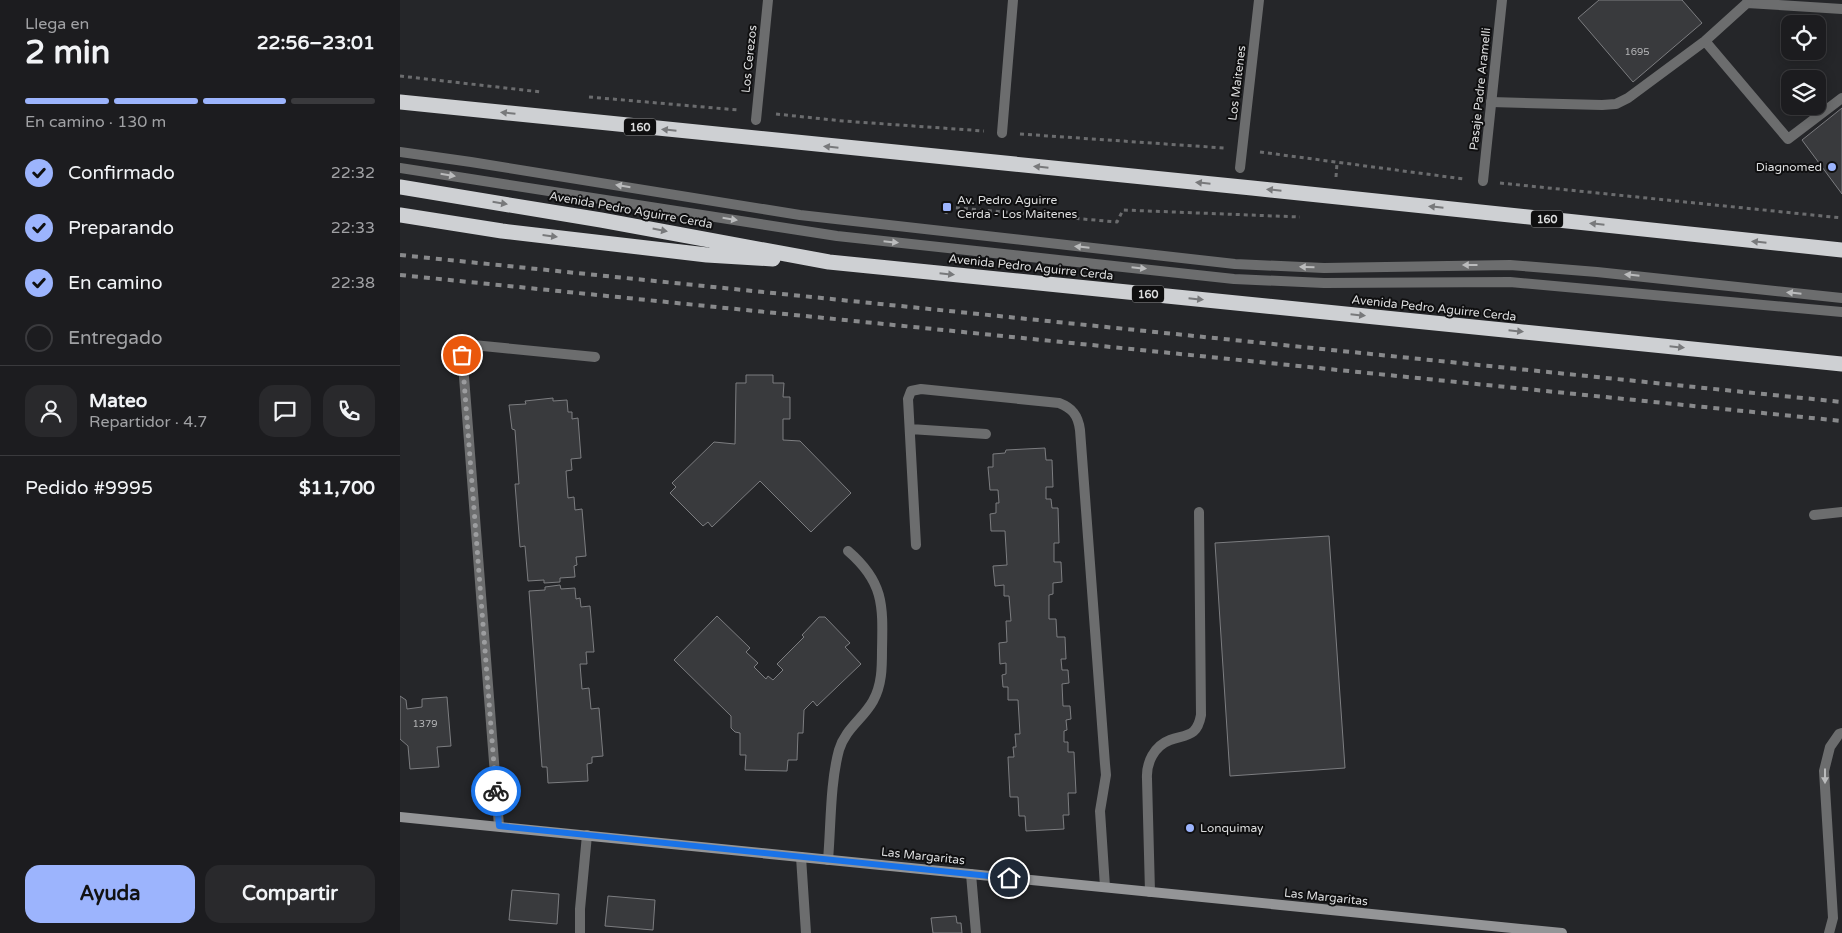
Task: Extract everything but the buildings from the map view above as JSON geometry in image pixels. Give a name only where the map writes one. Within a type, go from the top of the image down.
[{"type":"highway","name":"160","points":[[400,102],[1842,250]]},
{"type":"highway","name":"Avenida Pedro Aguirre Cerda","points":[[400,187],[602,220],[829,262],[1842,364]]},
{"type":"highway","points":[[400,215],[502,231],[707,255],[829,262]]},
{"type":"street","name":"Los Cerezos","points":[[756,116],[768,0]]},
{"type":"street","points":[[1002,133],[1013,0]]},
{"type":"street","name":"Los Maitenes","points":[[1240,168],[1258,0]]},
{"type":"street","name":"Pasaje Padre Aramelli","points":[[1483,181],[1502,0]]},
{"type":"street","points":[[1491,102],[1616,104],[1628,98],[1705,41],[1748,2],[1842,9]]},
{"type":"street","points":[[1705,41],[1788,139],[1842,98]]},
{"type":"street","points":[[400,152],[800,215],[1235,264],[1324,268],[1470,265],[1534,267],[1842,298]]},
{"type":"street","points":[[400,168],[837,236],[1234,278],[1324,283],[1510,282],[1842,312]]},
{"type":"street","points":[[499,826],[462,351],[464,347],[473,345],[595,357]]},
{"type":"street","points":[[916,545],[909,395],[916,389],[1059,403],[1068,406],[1074,412],[1079,420],[1106,775],[1100,811],[1105,887]]},
{"type":"street","points":[[910,429],[986,434]]},
{"type":"street","points":[[1150,892],[1146,779],[1148,763],[1158,748],[1167,741],[1182,738],[1194,732],[1199,724],[1199,512]]},
{"type":"street","points":[[1814,515],[1842,512]]},
{"type":"street","points":[[828,860],[834,772],[840,748],[848,732],[868,710],[880,686],[882,673],[883,613],[881,602],[871,576],[848,551]]},
{"type":"street","points":[[1829,933],[1833,918],[1824,771],[1830,747],[1839,734],[1842,733]]},
{"type":"street","name":"Las Margaritas","points":[[400,816],[1105,887],[1475,929],[1562,933]]},
{"type":"street","points":[[580,933],[580,909],[587,835]]},
{"type":"street","points":[[801,857],[806,933]]},
{"type":"street","points":[[971,874],[976,933]]},
{"type":"path","points":[[400,76],[546,93]]},
{"type":"path","points":[[585,97],[756,116],[1242,150],[1483,181],[1842,218]]},
{"type":"path","points":[[1334,197],[1337,163]]},
{"type":"path","points":[[944,232],[947,207],[1117,222],[1123,210],[1303,217]]},
{"type":"railway","points":[[400,255],[1842,402]]},
{"type":"railway","points":[[400,275],[1842,421]]},
{"type":"way so far","points":[[462,355],[496,791]]},
{"type":"place","name":"Diagnomed","points":[[1832,167]]},
{"type":"place","name":"Av. Pedro Aguirre Cerda - Los Maitenes","points":[[947,207]]},
{"type":"place","name":"Lonquimay","points":[[1190,828]]},
{"type":"route","points":[[496,791],[499,826],[1009,878]]}]
